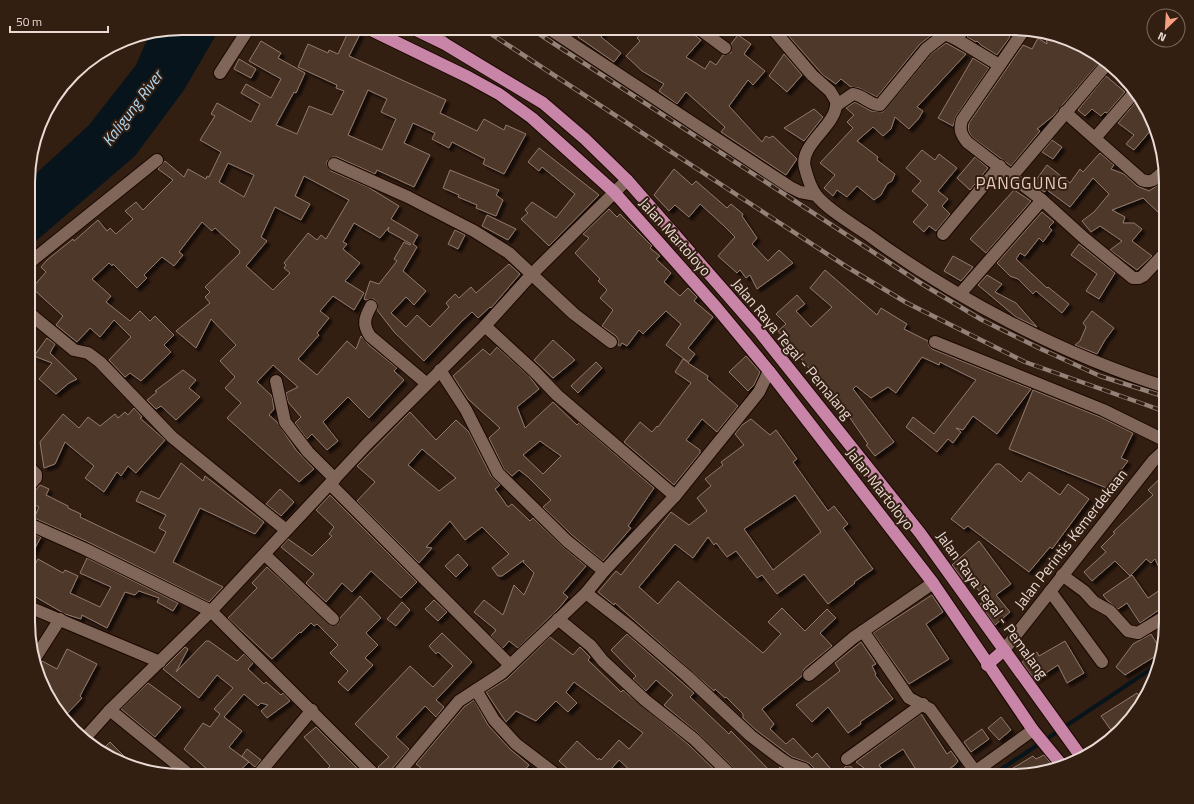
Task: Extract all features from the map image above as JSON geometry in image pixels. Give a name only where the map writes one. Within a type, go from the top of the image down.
[{"type":"highway","name":"Jalan Martoloyo","points":[[383,35],[468,76],[499,94],[532,118],[614,192],[716,307],[769,371],[933,583],[987,665],[1034,732]]},
{"type":"highway","name":"Jalan Raya Tegal - Pemalang","points":[[426,35],[477,62],[543,103],[585,139],[627,180],[760,331],[858,453],[920,533],[1079,753]]},
{"type":"highway","points":[[468,76],[477,62]]},
{"type":"highway","points":[[987,665],[1004,650]]},
{"type":"highway","points":[[1034,732],[1059,761]]},
{"type":"street","points":[[220,73],[244,35]]},
{"type":"street","points":[[436,35],[445,44]]},
{"type":"street","points":[[559,35],[790,187],[800,192],[816,195],[884,247],[960,294],[996,314],[1078,354],[1159,384]]},
{"type":"street","points":[[707,35],[725,48]]},
{"type":"street","points":[[778,35],[812,75],[830,91],[837,105]]},
{"type":"street","points":[[816,195],[804,165],[805,155],[833,116],[837,105],[853,94],[876,105],[880,105],[926,49],[944,35]]},
{"type":"street","points":[[947,35],[999,65]]},
{"type":"street","points":[[956,39],[959,35]]},
{"type":"street","points":[[1020,35],[962,120],[960,127],[962,135],[967,142],[1000,166],[1042,200],[1084,238],[1133,278],[1143,276],[1159,259]]},
{"type":"street","points":[[1012,176],[1104,67]]},
{"type":"street","points":[[1095,138],[1131,96]]},
{"type":"street","points":[[1065,112],[1142,180],[1149,183],[1159,176]]},
{"type":"street","points":[[35,258],[157,160]]},
{"type":"street","points":[[334,164],[408,197],[474,231],[509,252],[574,314],[611,342]]},
{"type":"street","points":[[943,234],[1000,166]]},
{"type":"street","points":[[88,735],[110,710],[211,611],[265,555],[286,530],[426,383],[485,326],[532,274],[627,180]]},
{"type":"street","points":[[960,294],[1042,200]]},
{"type":"street","points":[[371,306],[364,323],[370,336],[426,383]]},
{"type":"street","points":[[35,318],[74,350],[88,353],[100,362],[172,437],[286,530]]},
{"type":"street","points":[[485,326],[534,371],[557,395],[675,496]]},
{"type":"street","points":[[935,342],[1103,410],[1159,438]]},
{"type":"street","points":[[440,370],[466,410],[498,473],[567,541],[604,571]]},
{"type":"street","points":[[402,769],[459,701],[510,666],[586,594],[604,571],[675,496],[759,392],[769,371]]},
{"type":"street","points":[[276,381],[285,422],[308,452],[332,481],[510,666]]},
{"type":"street","name":"Jalan Perintis Kemerdekaan","points":[[1004,650],[1062,575],[1159,456]]},
{"type":"street","points":[[35,527],[85,549],[211,611],[312,710],[369,769]]},
{"type":"street","points":[[265,555],[333,619]]},
{"type":"street","points":[[1062,575],[1084,591],[1094,602],[1110,611],[1128,631],[1138,633],[1159,620]]},
{"type":"street","points":[[809,675],[863,631],[933,583]]},
{"type":"street","points":[[1050,591],[1102,662]]},
{"type":"street","points":[[586,594],[630,627],[687,676],[751,736],[789,764],[804,769]]},
{"type":"street","points":[[35,609],[160,662]]},
{"type":"street","points":[[38,653],[60,619]]},
{"type":"street","points":[[558,619],[591,646],[603,661],[640,695],[694,739],[725,769]]},
{"type":"street","points":[[863,631],[910,698],[930,709],[969,769]]},
{"type":"street","points":[[476,690],[494,720],[516,744],[544,769]]},
{"type":"street","points":[[847,759],[923,704]]},
{"type":"street","points":[[110,710],[182,769]]},
{"type":"street","points":[[263,769],[312,710]]},
{"type":"street","points":[[979,769],[1034,732]]},
{"type":"water","name":"Kaligung River","points":[[172,35],[216,35],[184,90],[135,156],[35,242],[35,174],[89,125],[136,65],[147,39]]},
{"type":"building","points":[[347,35],[360,35],[349,56],[446,100],[440,113],[477,131],[484,119],[504,130],[506,125],[526,134],[504,174],[483,164],[485,159],[452,142],[449,148],[432,139],[435,133],[413,123],[404,143],[430,155],[414,187],[377,170],[375,174],[337,157],[333,157],[327,161],[327,165],[331,171],[368,187],[399,206],[391,219],[418,235],[413,244],[417,247],[403,271],[426,291],[414,305],[406,297],[391,313],[406,327],[417,315],[430,327],[449,307],[446,303],[455,294],[459,298],[471,287],[476,293],[509,264],[520,274],[491,308],[490,307],[478,318],[472,312],[424,361],[395,333],[377,310],[377,302],[374,299],[364,299],[370,281],[379,284],[397,261],[394,259],[404,242],[410,245],[411,244],[388,231],[389,227],[380,238],[354,223],[343,242],[347,244],[343,249],[360,263],[345,281],[364,293],[354,310],[333,296],[320,311],[329,318],[317,333],[319,335],[298,359],[317,375],[347,341],[356,349],[361,336],[370,346],[397,368],[394,371],[404,380],[369,418],[348,397],[323,422],[338,441],[327,450],[312,434],[307,439],[295,423],[301,417],[288,402],[286,393],[298,387],[273,365],[257,382],[272,396],[274,409],[269,415],[277,422],[296,450],[314,469],[299,482],[227,418],[241,403],[225,388],[235,377],[220,361],[236,345],[211,319],[196,348],[176,331],[210,303],[205,297],[210,292],[205,287],[239,254],[240,251],[215,228],[212,231],[202,222],[179,252],[183,255],[174,266],[162,257],[144,275],[147,278],[137,288],[113,264],[112,266],[109,263],[92,279],[111,296],[106,302],[130,321],[140,311],[150,321],[155,316],[174,335],[164,345],[171,352],[141,381],[130,373],[125,377],[109,360],[131,337],[114,320],[100,337],[90,328],[77,342],[56,325],[63,316],[35,291],[35,285],[46,272],[41,267],[47,260],[73,239],[74,241],[98,220],[107,231],[110,228],[116,234],[133,219],[125,211],[136,202],[143,210],[173,180],[158,169],[165,161],[184,177],[188,169],[206,179],[207,176],[209,177],[221,152],[200,140],[215,116],[211,114],[217,103],[251,122],[260,104],[241,93],[246,84],[271,98],[281,79],[249,61],[261,41],[281,53],[278,58],[305,73],[296,93],[294,92],[276,125],[297,134],[309,106],[332,115],[344,91],[336,88],[337,85],[298,67],[308,44],[328,53],[329,50],[338,54]],"holes":[[[368,90],[387,99],[381,112],[396,119],[382,150],[348,135]],[[228,163],[254,175],[244,197],[219,182]],[[304,176],[349,200],[326,239],[321,235],[317,240],[308,233],[284,263],[286,265],[284,268],[290,273],[273,290],[246,266],[267,241],[261,237],[275,207],[301,220],[310,204],[295,196]]]},
{"type":"building","points":[[579,35],[602,35],[601,37],[621,53],[614,62],[578,37]]},
{"type":"building","points":[[639,35],[694,35],[701,40],[686,57],[705,69],[710,61],[716,65],[723,55],[731,53],[731,44],[738,35],[751,44],[744,54],[765,71],[753,85],[748,80],[729,106],[762,142],[766,136],[769,138],[773,136],[797,159],[786,175],[721,132],[725,127],[686,92],[677,104],[659,91],[664,84],[642,71],[626,56],[640,41],[637,38]]},
{"type":"building","points":[[788,35],[932,35],[920,44],[877,97],[859,88],[851,87],[841,79],[836,84],[823,75]]},
{"type":"building","points":[[968,35],[1008,35],[1010,37],[997,55],[977,41],[976,42],[967,37]]},
{"type":"building","points":[[1038,38],[1047,44],[1047,39],[1068,46],[1099,63],[1053,116],[1037,129],[1040,131],[1011,166],[972,137],[968,130],[969,123],[1023,45],[1032,49]]},
{"type":"building","points":[[946,43],[966,54],[917,107],[923,111],[919,118],[909,129],[895,117],[891,129],[883,136],[873,127],[857,141],[878,157],[877,160],[895,174],[892,181],[887,184],[881,195],[874,200],[857,186],[847,197],[837,190],[833,196],[824,188],[835,175],[820,163],[853,128],[847,122],[854,115],[846,108],[855,102],[871,111],[883,112],[931,54]]},
{"type":"building","points":[[784,54],[802,75],[787,92],[769,76]]},
{"type":"building","points":[[973,58],[989,68],[956,116],[953,126],[938,118]]},
{"type":"building","points":[[239,59],[256,69],[251,78],[234,69]]},
{"type":"building","points":[[1106,76],[1125,92],[1107,113],[1105,112],[1101,116],[1092,109],[1085,116],[1078,110]]},
{"type":"building","points":[[1135,102],[1150,132],[1134,150],[1126,144],[1134,135],[1118,123]]},
{"type":"building","points":[[814,109],[823,117],[804,141],[784,128]]},
{"type":"building","points":[[1052,140],[1062,147],[1053,159],[1042,152]]},
{"type":"building","points":[[539,148],[599,195],[549,246],[521,219],[528,213],[525,210],[532,202],[556,218],[575,194],[542,167],[539,171],[528,162]]},
{"type":"building","points":[[922,150],[935,160],[939,154],[957,168],[938,191],[948,199],[942,206],[950,214],[936,231],[929,226],[924,232],[913,222],[928,205],[912,191],[921,181],[906,168]]},
{"type":"building","points":[[1100,153],[1114,165],[1111,169],[1124,174],[1137,186],[1149,191],[1159,185],[1159,213],[1143,198],[1112,210],[1125,217],[1123,223],[1134,223],[1142,229],[1132,241],[1152,256],[1137,270],[1110,250],[1122,241],[1100,226],[1091,232],[1082,221],[1094,212],[1109,194],[1093,178],[1070,207],[1047,190],[1044,192],[1033,184],[1047,165],[1070,183],[1080,169],[1083,172]]},
{"type":"building","points":[[975,157],[988,168],[970,190],[957,178]]},
{"type":"building","points":[[674,169],[692,185],[696,181],[727,208],[731,204],[743,214],[742,216],[757,238],[752,244],[768,261],[779,250],[793,263],[757,289],[750,275],[746,278],[740,270],[737,273],[718,256],[735,237],[700,204],[689,217],[675,205],[669,211],[654,195]]},
{"type":"building","points":[[450,170],[499,190],[496,195],[503,200],[496,216],[476,208],[477,205],[458,197],[459,195],[443,188]]},
{"type":"building","points":[[1014,190],[1031,201],[986,253],[970,239]]},
{"type":"building","points":[[609,209],[617,217],[620,214],[652,246],[650,248],[660,256],[656,259],[671,273],[664,282],[680,296],[688,288],[697,297],[694,301],[713,317],[688,348],[695,354],[688,363],[708,376],[707,379],[738,406],[717,432],[702,419],[686,440],[700,450],[700,453],[674,485],[624,442],[640,422],[652,432],[657,426],[658,427],[691,383],[675,372],[683,359],[688,362],[666,345],[681,324],[666,311],[643,334],[639,330],[627,346],[622,343],[620,346],[618,345],[618,339],[616,336],[602,326],[613,310],[600,298],[607,290],[598,281],[600,279],[575,253],[589,238],[583,234]]},
{"type":"building","points":[[1042,212],[1054,222],[1049,227],[1052,230],[1043,242],[1039,238],[1025,256],[1020,253],[1016,259],[1047,288],[1048,287],[1069,304],[1062,313],[1036,291],[1033,294],[1018,279],[1010,276],[997,263]]},
{"type":"building","points":[[487,215],[516,229],[508,240],[482,226]]},
{"type":"building","points":[[455,230],[465,235],[458,249],[448,244]]},
{"type":"building","points":[[1079,244],[1115,273],[1099,299],[1086,291],[1097,274],[1071,255]]},
{"type":"building","points":[[953,256],[973,267],[961,281],[944,271]]},
{"type":"building","points":[[825,270],[877,315],[881,308],[907,324],[904,329],[928,341],[929,346],[932,349],[1031,389],[997,434],[973,416],[963,430],[956,428],[961,432],[953,443],[948,439],[937,452],[906,427],[913,417],[934,434],[976,380],[940,362],[939,365],[922,357],[896,393],[888,387],[871,398],[856,386],[853,389],[894,442],[875,456],[866,445],[868,444],[848,415],[845,417],[812,372],[778,331],[786,324],[776,314],[797,295],[805,304],[796,311],[811,327],[832,307],[810,288]]},
{"type":"building","points":[[987,275],[1002,284],[995,292],[1016,303],[1037,327],[1016,317],[978,285]]},
{"type":"building","points":[[1092,311],[1114,328],[1097,354],[1075,345],[1080,341],[1086,327],[1083,323]]},
{"type":"building","points":[[47,338],[55,344],[50,353],[77,379],[69,383],[56,394],[39,379],[52,363],[35,356]]},
{"type":"building","points":[[553,340],[575,360],[553,378],[534,360]]},
{"type":"building","points":[[497,347],[529,376],[539,389],[517,407],[525,428],[553,402],[577,425],[579,423],[654,488],[628,526],[631,528],[603,561],[572,535],[543,507],[551,500],[528,477],[519,470],[512,476],[504,469],[489,438],[500,428],[468,399],[453,376],[483,349],[490,355]],"holes":[[[540,441],[561,456],[543,474],[523,455]]]},
{"type":"building","points":[[746,356],[760,372],[754,385],[748,391],[729,372]]},
{"type":"building","points":[[596,362],[602,368],[578,393],[571,386]]},
{"type":"building","points":[[183,370],[196,380],[189,388],[200,397],[176,420],[161,406],[156,409],[147,400],[157,392],[155,391]]},
{"type":"building","points":[[1033,390],[1100,417],[1133,433],[1121,458],[1128,461],[1107,488],[1009,449]]},
{"type":"building","points":[[134,408],[142,417],[140,418],[165,440],[136,473],[128,466],[121,476],[117,472],[104,492],[85,478],[94,466],[65,442],[55,464],[44,468],[40,442],[63,414],[79,428],[88,417],[100,426],[115,414],[118,418],[125,412],[128,415]]},
{"type":"building","points":[[410,412],[436,440],[456,420],[469,432],[491,476],[500,485],[495,489],[508,507],[512,504],[530,521],[533,518],[562,546],[586,566],[563,593],[568,597],[560,607],[518,648],[509,641],[503,648],[491,636],[496,630],[474,612],[484,600],[503,615],[514,585],[524,595],[534,573],[523,562],[524,560],[502,576],[498,576],[492,568],[509,554],[482,527],[465,540],[450,521],[426,547],[432,548],[419,563],[357,501],[375,482],[357,466]],"holes":[[[422,449],[456,478],[439,491],[408,465]]]},
{"type":"building","points":[[751,419],[770,435],[776,430],[797,459],[793,462],[828,511],[834,506],[848,524],[843,528],[873,569],[854,582],[855,583],[828,604],[804,574],[777,594],[762,575],[757,578],[736,551],[727,557],[716,543],[714,545],[708,537],[693,558],[675,544],[639,587],[658,604],[678,581],[763,653],[781,634],[768,622],[782,608],[805,631],[827,609],[836,618],[820,633],[832,646],[804,669],[802,676],[762,709],[774,724],[770,729],[786,744],[793,738],[812,758],[817,753],[831,769],[815,769],[809,763],[792,757],[756,730],[743,718],[743,714],[726,697],[725,698],[715,689],[714,691],[615,603],[614,605],[598,592],[616,571],[621,575],[671,512],[689,525],[707,511],[697,498],[711,486],[705,479],[723,465],[721,462],[744,445],[735,434],[742,425]],"holes":[[[795,495],[821,532],[773,570],[744,529]]]},
{"type":"building","points":[[181,463],[203,481],[205,476],[264,522],[255,534],[200,508],[173,562],[223,587],[209,602],[88,542],[35,518],[39,507],[35,505],[35,491],[40,485],[49,489],[46,495],[81,514],[80,517],[155,553],[166,532],[159,528],[166,515],[136,501],[141,491],[159,499]]},
{"type":"building","points":[[996,464],[1000,464],[1021,482],[1029,472],[1060,495],[1068,484],[1089,499],[1052,549],[1050,547],[1029,572],[968,526],[964,529],[951,519]]},
{"type":"building","points":[[1159,480],[1159,567],[1155,559],[1151,563],[1146,559],[1130,576],[1115,561],[1092,581],[1084,572],[1106,552],[1101,547],[1115,533],[1113,532],[1153,495],[1148,490]]},
{"type":"building","points":[[280,489],[294,502],[281,516],[266,504]]},
{"type":"building","points":[[330,495],[417,582],[401,598],[371,571],[352,592],[342,583],[326,602],[306,583],[314,574],[281,547],[288,539],[312,556],[332,536],[329,534],[334,527],[316,510]]},
{"type":"building","points":[[35,534],[41,537],[35,548]]},
{"type":"building","points":[[979,541],[1011,584],[996,595],[1010,612],[995,625],[980,604],[987,601],[969,578],[965,582],[952,565]]},
{"type":"building","points":[[458,554],[468,565],[456,577],[445,566]]},
{"type":"building","points":[[87,558],[178,603],[173,611],[157,602],[159,598],[139,591],[135,595],[125,592],[107,628],[82,615],[81,619],[65,614],[35,596],[35,565],[38,559],[63,573],[65,570],[78,576],[70,593],[100,607],[111,587],[80,573]]},
{"type":"building","points":[[267,567],[331,626],[338,624],[340,618],[360,596],[381,618],[366,633],[378,645],[365,658],[373,665],[348,691],[338,682],[348,671],[330,653],[338,645],[317,624],[314,626],[311,623],[272,659],[228,618],[257,588],[252,583]]},
{"type":"building","points":[[1132,575],[1148,598],[1159,591],[1159,610],[1140,623],[1127,603],[1118,609],[1103,595]]},
{"type":"building","points":[[932,595],[943,612],[926,624],[949,659],[909,684],[873,633]]},
{"type":"building","points":[[434,600],[447,612],[438,621],[425,609]]},
{"type":"building","points":[[402,602],[410,610],[396,626],[387,619]]},
{"type":"building","points":[[442,633],[472,662],[436,700],[444,707],[436,717],[425,706],[396,737],[409,749],[392,769],[379,769],[378,767],[389,757],[355,724],[410,666],[433,687],[453,666],[438,652],[436,654],[429,646]]},
{"type":"building","points":[[627,634],[694,693],[690,697],[729,734],[731,731],[768,769],[735,769],[699,734],[664,705],[673,695],[656,680],[646,691],[633,679],[636,676],[611,650]]},
{"type":"building","points":[[1151,634],[1157,644],[1155,656],[1125,675],[1116,667],[1133,644]]},
{"type":"building","points":[[550,637],[573,655],[580,647],[590,657],[588,660],[621,692],[623,690],[689,745],[714,769],[629,769],[619,760],[611,769],[568,769],[559,761],[577,741],[598,760],[599,758],[601,760],[619,740],[629,749],[643,733],[574,682],[566,692],[577,703],[568,712],[556,701],[536,721],[516,711],[506,722],[486,692],[507,679]]},
{"type":"building","points":[[206,641],[209,641],[237,661],[244,654],[253,663],[248,669],[264,684],[266,682],[281,695],[283,693],[290,701],[267,718],[261,711],[268,705],[261,703],[258,706],[244,694],[224,717],[242,731],[229,747],[249,762],[242,769],[207,769],[184,749],[203,723],[210,727],[220,714],[214,709],[233,688],[217,675],[199,698],[163,669],[185,647],[188,649],[176,672]]},
{"type":"building","points":[[1065,641],[1084,673],[1067,683],[1058,665],[1035,680],[1022,662],[1037,652],[1039,656]]},
{"type":"building","points":[[861,642],[876,664],[872,666],[876,674],[875,675],[893,699],[860,722],[861,724],[848,733],[828,707],[812,722],[796,705],[840,671],[835,663]]},
{"type":"building","points":[[67,649],[97,664],[80,696],[82,698],[67,714],[50,687],[41,662],[42,661],[57,669]]},
{"type":"building","points":[[148,683],[181,707],[155,737],[121,709]]},
{"type":"building","points":[[1137,693],[1139,696],[1129,712],[1111,731],[1101,716]]},
{"type":"building","points":[[474,700],[488,725],[510,749],[529,765],[525,769],[422,769],[416,764],[464,707]]},
{"type":"building","points":[[921,714],[947,754],[951,751],[958,761],[949,769],[916,769],[903,749],[879,765],[881,768],[880,769],[865,769],[856,762]]},
{"type":"building","points":[[1001,717],[1011,730],[999,740],[988,728]]},
{"type":"building","points":[[316,727],[358,769],[327,769],[330,766],[304,737]]},
{"type":"building","points":[[982,729],[989,739],[971,752],[964,742]]},
{"type":"building","points":[[110,742],[126,758],[117,754],[105,747]]},
{"type":"building","points":[[247,749],[261,760],[255,767],[242,756]]},
{"type":"building","points":[[1044,755],[1051,764],[1031,768],[1012,769],[1033,756],[1036,759]]},
{"type":"building","points":[[846,766],[850,766],[853,769],[843,769]]},
{"type":"waterway","points":[[1001,769],[1151,669]]},
{"type":"railway","points":[[493,35],[847,267],[907,303],[1025,362],[1159,410]]},
{"type":"railway","points":[[541,35],[922,284],[982,320],[1100,376],[1159,395]]},
{"type":"district","name":"PANGGUNG","points":[[1022,183]]}]
